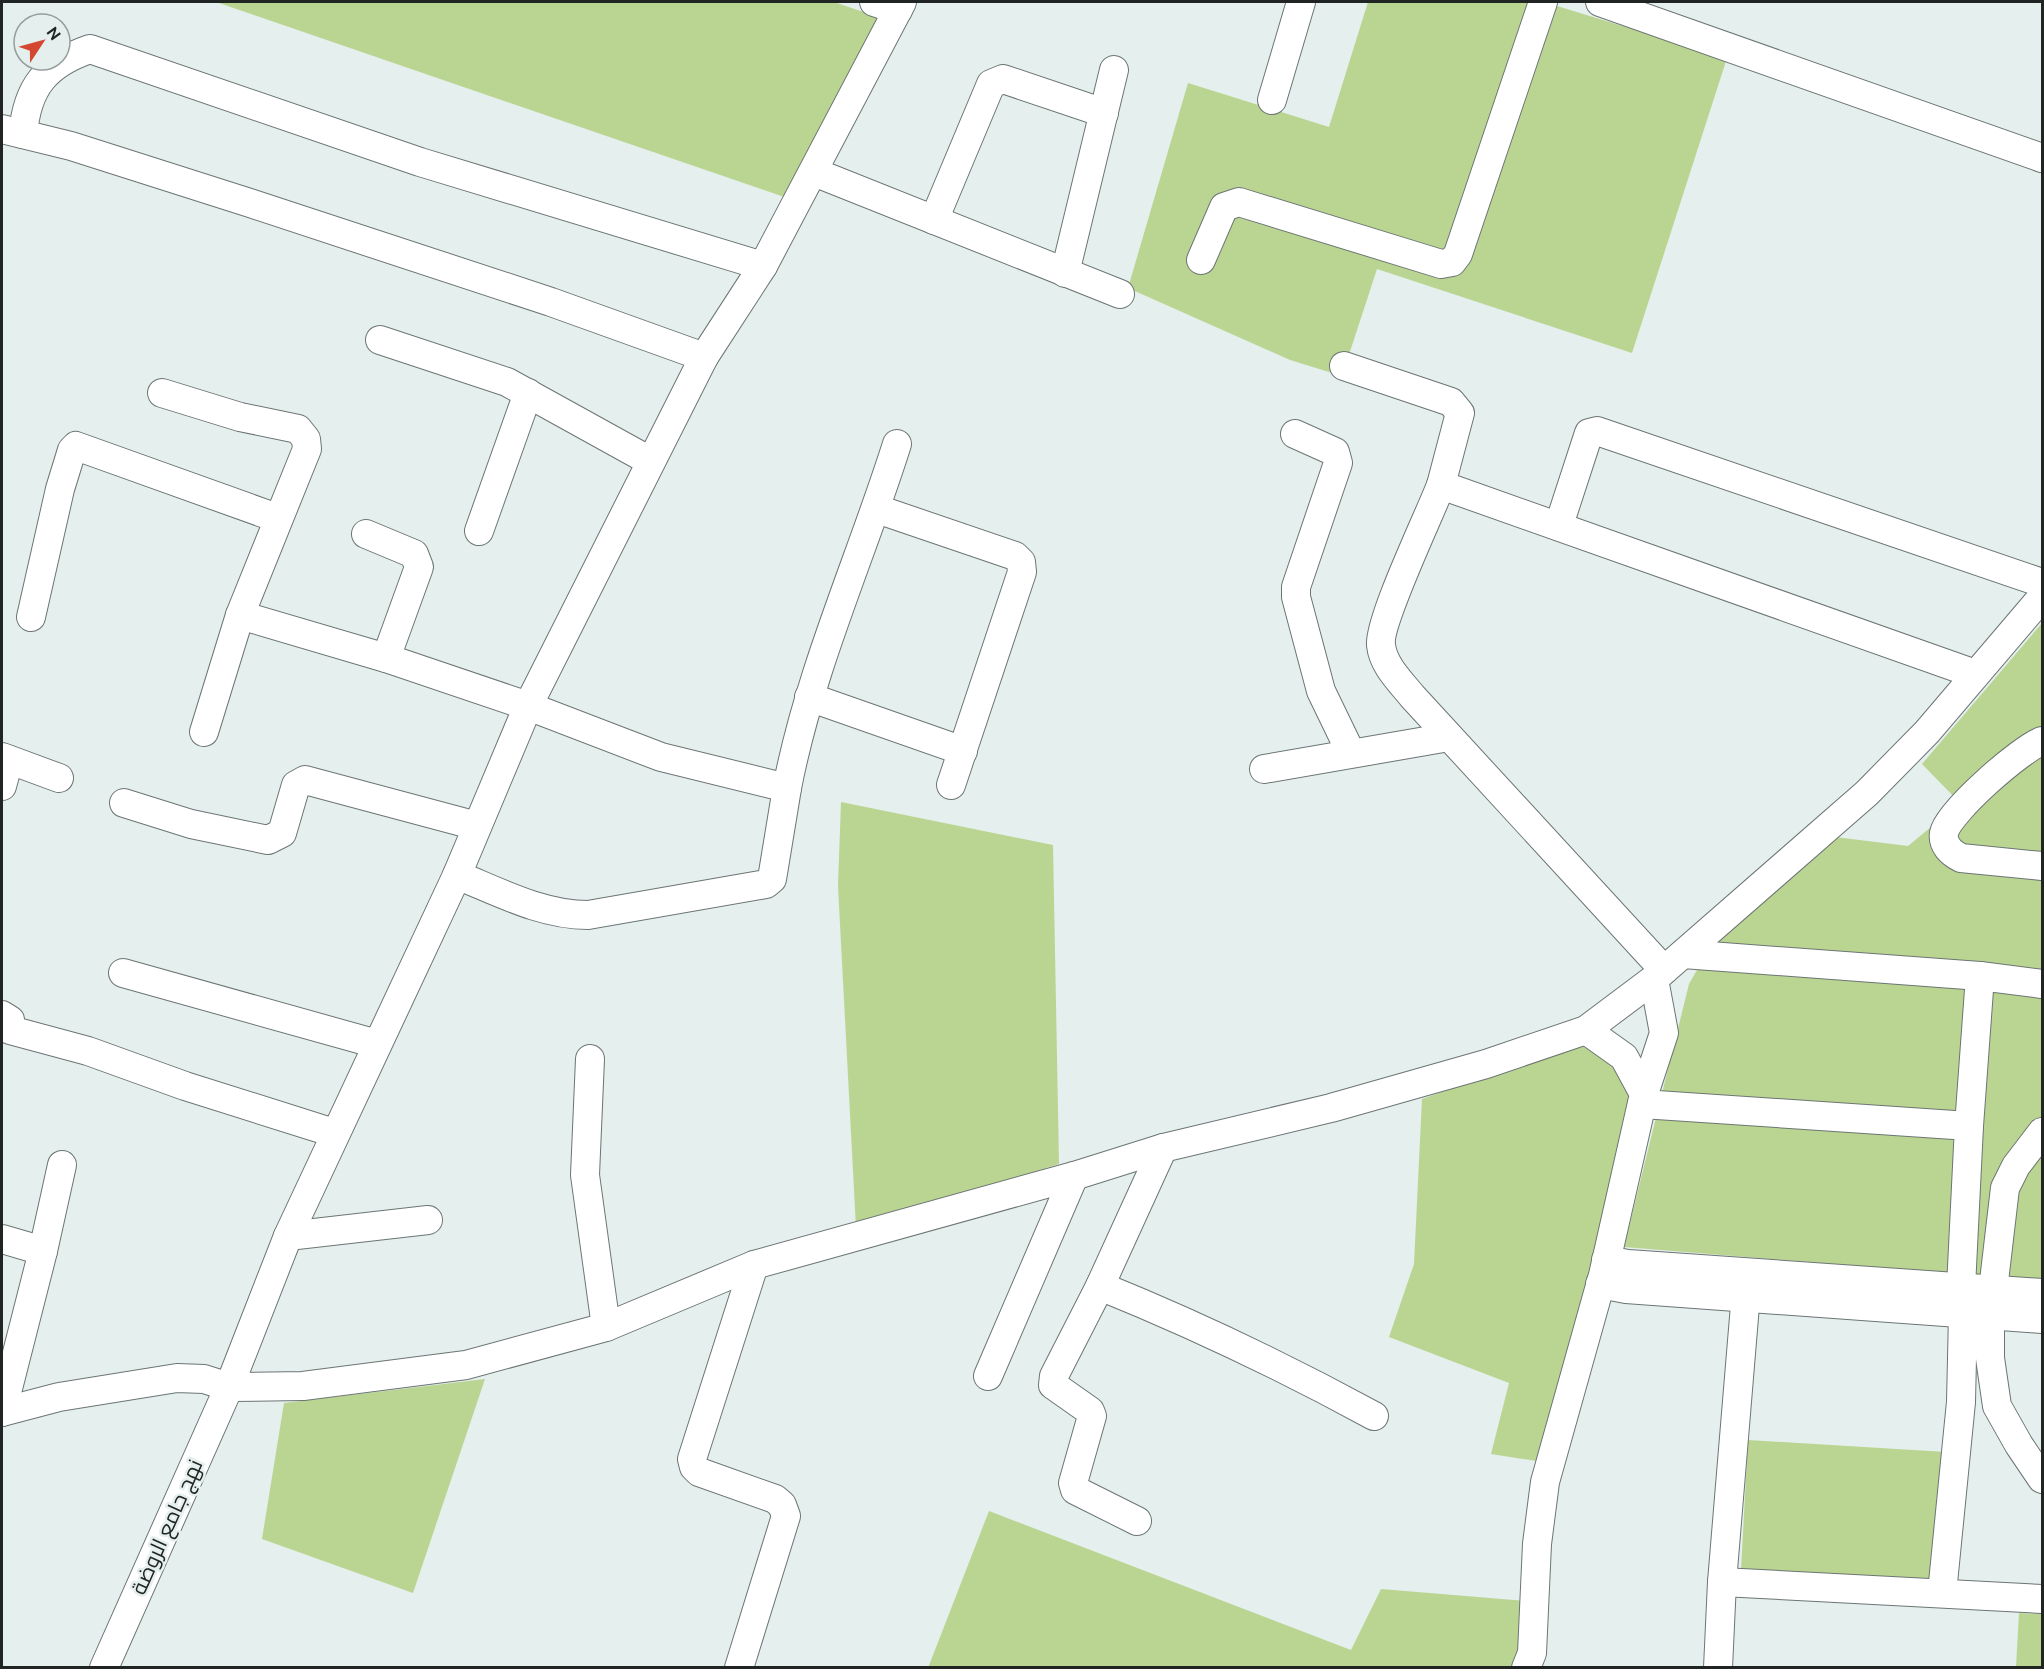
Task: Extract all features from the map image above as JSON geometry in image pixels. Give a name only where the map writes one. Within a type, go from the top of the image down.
[{"type":"street","points":[[1272,100],[1301,2]]},
{"type":"street","points":[[1201,260],[1224,207],[1239,202],[1441,264],[1452,262],[1458,254],[1543,2]]},
{"type":"street","points":[[1600,2],[2042,154]]},
{"type":"street","name":"نهج جامع الروضة","points":[[104,1668],[230,1386],[288,1236],[334,1133],[457,875],[528,706],[704,357],[763,266],[814,172],[891,4]]},
{"type":"street","points":[[704,357],[551,302],[250,202],[71,146],[12,131],[35,87],[54,66],[90,49],[420,162],[763,266]]},
{"type":"street","points":[[1065,273],[1114,70]]},
{"type":"street","points":[[934,220],[991,84],[1003,79],[1104,113]]},
{"type":"street","points":[[814,172],[1120,294]]},
{"type":"street","points":[[380,340],[482,372],[528,393],[650,461]]},
{"type":"street","points":[[1344,366],[1451,402],[1460,413],[1441,485],[1381,637],[1384,655],[1396,677],[1449,737],[1667,968],[1980,976],[2043,984]]},
{"type":"street","points":[[162,393],[240,417],[298,429],[306,439],[307,449],[277,518],[240,615],[204,732]]},
{"type":"street","points":[[479,531],[528,393]]},
{"type":"street","points":[[1559,525],[1589,434],[1597,431],[2043,583]]},
{"type":"street","points":[[1295,434],[1335,452],[1337,457],[1338,463],[1296,586],[1296,597],[1321,691],[1351,753]]},
{"type":"street","points":[[457,875],[547,910],[570,915],[588,915],[766,884],[772,879],[796,741],[808,698],[877,509],[897,444]]},
{"type":"street","points":[[31,617],[60,489],[72,450],[76,446],[277,518]]},
{"type":"street","points":[[1441,485],[1975,674]]},
{"type":"street","points":[[877,509],[1015,556],[1021,562],[1022,572],[951,785]]},
{"type":"street","points":[[366,534],[414,554],[418,560],[419,567],[386,658]]},
{"type":"street","points":[[62,1165],[43,1251],[2,1412],[59,1397],[177,1378],[204,1379],[230,1386],[303,1386],[466,1365],[606,1327],[754,1264],[1074,1176],[1163,1148],[1331,1108],[1486,1064],[1586,1030],[1667,968],[1900,762],[2043,597]]},
{"type":"street","points":[[240,615],[386,658],[528,706],[661,757],[787,788]]},
{"type":"street","points":[[808,698],[963,751]]},
{"type":"street","points":[[1264,769],[1449,737]]},
{"type":"street","points":[[2043,741],[2026,749],[1955,814],[1944,830],[1944,841],[1951,852],[1961,858],[2043,866]]},
{"type":"street","points":[[4,768],[59,778]]},
{"type":"street","points":[[124,803],[191,824],[268,840],[282,833],[296,785],[305,780],[477,826]]},
{"type":"street","points":[[1526,1668],[1532,1653],[1537,1544],[1545,1482],[1603,1272],[1643,1099],[1664,1032],[1667,968]]},
{"type":"street","points":[[123,973],[377,1044]]},
{"type":"street","points":[[1980,976],[1966,1184],[1976,1301],[1990,1358],[1998,1406],[2019,1445],[2043,1479]]},
{"type":"street","points":[[1586,1030],[1624,1057],[1643,1099]]},
{"type":"street","points":[[4,1032],[88,1051],[185,1086],[334,1133]]},
{"type":"street","points":[[590,1059],[585,1175],[606,1327]]},
{"type":"street","points":[[1643,1099],[1969,1126]]},
{"type":"street","points":[[1942,1593],[1961,1402],[1976,1301],[2005,1188],[2016,1166],[2043,1132]]},
{"type":"street","points":[[1137,1521],[1075,1490],[1073,1483],[1092,1416],[1090,1411],[1053,1385],[1054,1376],[1100,1286],[1163,1148]]},
{"type":"street","points":[[988,1376],[1074,1176]]},
{"type":"street","points":[[1966,1184],[2005,1188]]},
{"type":"street","points":[[288,1236],[428,1220]]},
{"type":"street","points":[[2,1239],[43,1251]]},
{"type":"street","points":[[739,1668],[786,1516],[782,1505],[775,1499],[699,1472],[694,1467],[692,1459],[754,1264]]},
{"type":"street","points":[[1603,1272],[1626,1289],[1747,1285],[1976,1301],[2043,1293]]},
{"type":"street","points":[[1718,1668],[1722,1582],[1747,1285]]},
{"type":"street","points":[[1100,1286],[1185,1320],[1280,1365],[1374,1416]]},
{"type":"street","points":[[1976,1301],[2043,1319]]},
{"type":"street","points":[[1961,1402],[1998,1406]]},
{"type":"street","points":[[1722,1582],[2043,1599]]},
{"type":"green space","points":[[216,2],[834,2],[887,20],[793,200]]},
{"type":"green space","points":[[1368,2],[1544,2],[1727,58],[1632,353],[1377,269],[1342,376],[1290,360],[1128,288],[1188,83],[1329,127]]},
{"type":"green space","points":[[2042,623],[2042,1281],[1624,1247],[1689,984],[1710,947],[1835,837],[1908,846],[1960,803],[1922,764]]},
{"type":"green space","points":[[841,802],[1053,845],[1059,1164],[856,1228],[838,886]]},
{"type":"green space","points":[[1576,1044],[1617,1061],[1630,1101],[1543,1462],[1491,1454],[1509,1383],[1389,1337],[1414,1264],[1422,1099]]},
{"type":"green space","points":[[485,1379],[413,1593],[262,1539],[284,1403]]},
{"type":"green space","points":[[1748,1440],[1946,1452],[1938,1583],[1741,1570]]},
{"type":"green space","points":[[989,1511],[1351,1650],[1381,1589],[1526,1601],[1523,1667],[928,1668]]},
{"type":"green space","points":[[2019,1613],[2042,1614],[2042,1667],[2016,1667]]}]
